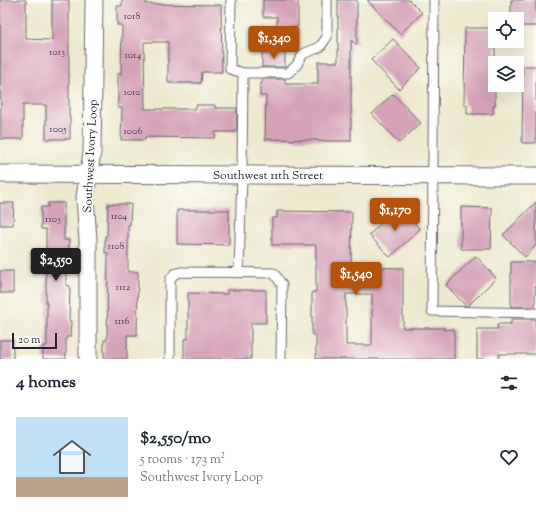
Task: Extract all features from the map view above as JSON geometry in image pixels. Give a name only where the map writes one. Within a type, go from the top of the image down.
[{"type":"street","name":"Southwest Ivory Loop","points":[[88,359],[88,241],[85,197],[92,153],[94,0]]},
{"type":"street","name":"Southwest 11th Street","points":[[0,174],[536,176]]},
{"type":"lane","points":[[231,0],[230,70],[243,73],[288,73],[296,66],[303,54],[320,47],[327,37],[327,0]]},
{"type":"lane","points":[[434,0],[432,312],[536,313]]},
{"type":"lane","points":[[239,272],[243,73]]},
{"type":"lane","points":[[170,359],[170,280],[174,274],[181,272],[274,273],[282,285],[281,359]]},
{"type":"building","points":[[0,0],[26,0],[26,39],[52,40],[52,0],[69,0],[70,139],[46,139],[46,105],[23,105],[23,139],[1,139]]},
{"type":"building","points":[[122,0],[146,0],[146,4],[221,5],[222,72],[202,72],[201,83],[168,83],[168,42],[144,42],[145,109],[196,109],[196,105],[215,105],[215,108],[237,108],[236,132],[215,132],[215,138],[145,137],[145,140],[121,140],[122,108],[118,108],[118,74],[121,74],[122,25],[117,25],[117,6],[122,6]]},
{"type":"building","points":[[263,0],[298,0],[298,27],[277,27],[277,17],[263,17]]},
{"type":"building","points":[[338,0],[357,0],[357,45],[351,40],[351,141],[265,139],[266,96],[260,96],[260,84],[262,84],[262,79],[285,79],[285,84],[318,84],[318,62],[338,62]]},
{"type":"building","points":[[367,0],[409,0],[422,13],[400,34]]},
{"type":"building","points":[[511,0],[536,0],[536,26],[524,26],[524,12],[511,12]]},
{"type":"building","points":[[465,28],[488,28],[488,48],[495,48],[495,56],[488,56],[488,92],[495,92],[495,106],[493,106],[493,114],[467,114],[467,105],[464,105]]},
{"type":"building","points":[[393,39],[421,68],[399,89],[371,60]]},
{"type":"building","points":[[262,53],[285,53],[285,67],[262,67]]},
{"type":"building","points":[[524,66],[536,66],[536,143],[522,143]]},
{"type":"building","points":[[393,94],[421,123],[399,143],[372,114]]},
{"type":"building","points":[[536,202],[536,245],[525,257],[503,235]]},
{"type":"building","points":[[0,203],[14,203],[13,225],[0,225]]},
{"type":"building","points":[[48,203],[64,203],[64,240],[69,240],[69,256],[66,256],[66,285],[70,286],[69,321],[71,321],[70,337],[66,337],[66,359],[43,359],[43,346],[47,346],[47,303],[46,229],[41,229],[41,207],[48,207]]},
{"type":"building","points":[[108,204],[131,204],[130,225],[128,225],[128,272],[138,272],[137,335],[127,335],[127,359],[108,359],[104,357],[104,340],[107,340],[108,253],[105,253],[105,236],[107,236]]},
{"type":"building","points":[[399,206],[420,229],[390,257],[369,235]]},
{"type":"building","points":[[461,207],[492,208],[491,249],[461,249]]},
{"type":"building","points":[[177,210],[229,210],[229,245],[177,244]]},
{"type":"building","points":[[277,211],[352,212],[351,267],[403,268],[403,328],[445,328],[443,330],[454,329],[454,359],[316,359],[316,335],[312,335],[312,292],[316,292],[316,245],[272,245],[272,218],[277,218]],"holes":[[[346,294],[372,294],[372,345],[346,345]]]},
{"type":"building","points":[[476,256],[496,278],[468,306],[466,306],[446,285]]},
{"type":"building","points":[[511,262],[536,262],[535,307],[511,307]]},
{"type":"building","points":[[0,271],[13,271],[13,293],[0,293]]},
{"type":"building","points":[[227,290],[266,290],[266,323],[251,323],[251,359],[184,359],[184,339],[188,339],[188,293],[227,294]]},
{"type":"building","points":[[511,319],[535,319],[536,354],[499,354],[499,359],[477,359],[477,329],[498,329],[497,324],[511,324]]},
{"type":"building","points":[[0,340],[13,340],[13,359],[0,359]]}]
